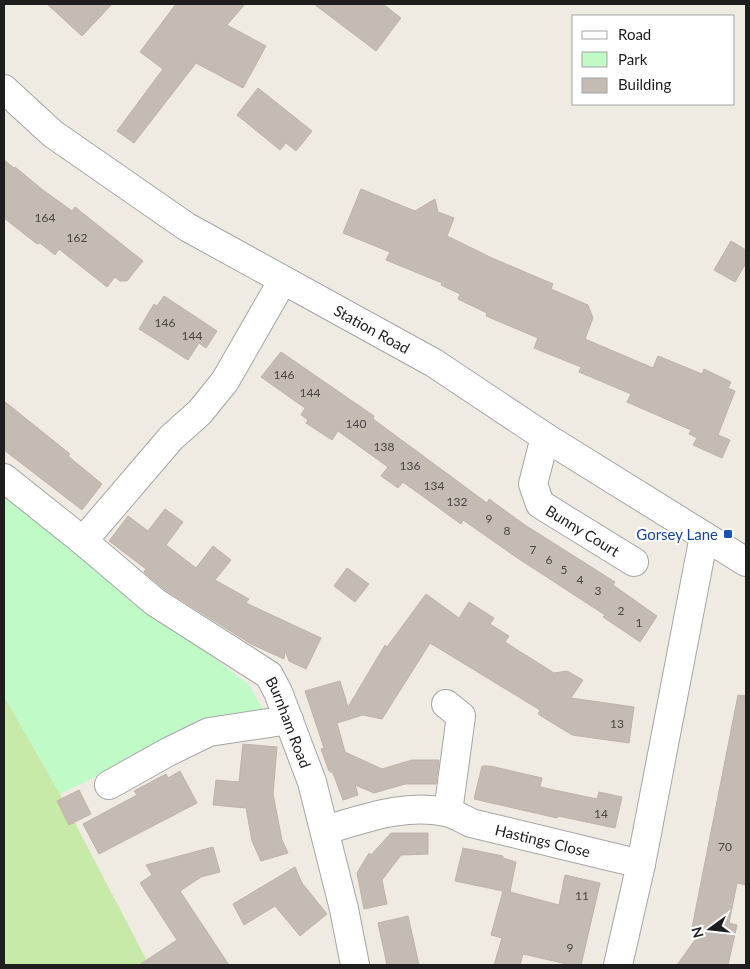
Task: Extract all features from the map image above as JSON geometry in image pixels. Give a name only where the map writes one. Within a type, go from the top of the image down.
[{"type":"street","name":"Station Road","points":[[4,89],[52,134],[187,227],[434,363],[545,436],[746,562]]},
{"type":"street","points":[[83,541],[171,438],[200,412],[225,381],[283,280]]},
{"type":"street","name":"Bunny Court","points":[[545,436],[534,484],[540,504],[634,562]]},
{"type":"street","name":"Burnham Road","points":[[4,478],[155,602],[269,675],[278,692],[312,782],[344,909],[355,965]]},
{"type":"street","points":[[618,965],[641,864],[704,536]]},
{"type":"street","points":[[446,704],[461,716],[448,812]]},
{"type":"street","points":[[109,785],[168,752],[209,732],[289,720]]},
{"type":"street","name":"Hastings Close","points":[[325,830],[394,811],[416,808],[448,812],[471,823],[641,864]]},
{"type":"green space","points":[[4,497],[248,684],[264,711],[110,770],[60,794],[4,696]]},
{"type":"green space","points":[[4,696],[60,794],[149,965],[4,965]]},
{"type":"building","points":[[47,4],[112,4],[82,36]]},
{"type":"building","points":[[176,4],[245,4],[227,25],[266,46],[243,88],[196,63],[134,143],[117,131],[163,69],[140,52]]},
{"type":"building","points":[[314,4],[383,4],[401,18],[376,51]]},
{"type":"building","points":[[258,88],[312,131],[296,151],[286,143],[280,150],[237,115]]},
{"type":"building","points":[[4,160],[72,211],[75,207],[143,261],[127,281],[120,281],[115,277],[107,287],[59,249],[55,255],[40,243],[37,244],[4,218]]},
{"type":"building","points":[[361,189],[415,211],[435,199],[438,212],[454,218],[447,236],[553,284],[551,289],[588,305],[593,318],[585,339],[653,368],[658,356],[702,374],[704,369],[731,382],[728,388],[735,391],[718,435],[730,440],[722,458],[693,445],[697,438],[689,434],[691,430],[627,402],[631,394],[579,372],[581,367],[534,348],[538,338],[486,316],[487,313],[458,299],[460,294],[441,285],[442,283],[386,260],[390,252],[343,233]]},
{"type":"building","points":[[731,241],[746,250],[746,263],[735,282],[714,270]]},
{"type":"building","points":[[164,296],[217,331],[206,348],[199,343],[188,360],[139,329],[154,304],[157,306]]},
{"type":"building","points":[[281,352],[374,416],[373,419],[487,503],[489,499],[525,525],[615,582],[613,585],[657,616],[640,642],[603,617],[605,615],[463,520],[461,524],[403,482],[398,488],[381,476],[388,467],[338,431],[332,440],[306,423],[308,420],[301,415],[305,408],[261,377]]},
{"type":"building","points":[[4,401],[70,454],[68,456],[102,484],[82,510],[4,450]]},
{"type":"building","points":[[165,509],[183,522],[166,545],[196,568],[213,546],[231,560],[215,580],[249,599],[246,603],[321,638],[306,669],[289,661],[285,651],[284,659],[251,644],[164,589],[144,572],[146,569],[109,541],[128,516],[148,531]]},
{"type":"building","points":[[347,568],[369,584],[355,602],[334,586]]},
{"type":"building","points":[[426,594],[459,618],[469,602],[494,618],[490,624],[509,636],[505,642],[554,673],[567,671],[583,680],[571,698],[634,707],[629,743],[572,735],[538,714],[540,710],[430,643],[382,719],[363,715],[337,723],[345,752],[382,769],[412,760],[439,760],[436,784],[405,784],[374,793],[355,785],[358,795],[343,800],[333,773],[329,771],[321,749],[324,748],[305,691],[340,681],[348,707],[385,645],[387,647]]},
{"type":"building","points":[[738,695],[746,696],[746,885],[737,883],[729,923],[737,925],[728,965],[677,965],[702,930],[692,928]]},
{"type":"building","points":[[243,744],[277,747],[273,794],[282,840],[288,853],[261,861],[252,841],[246,808],[213,805],[216,780],[239,782]]},
{"type":"building","points":[[482,766],[490,766],[542,778],[540,787],[597,799],[599,792],[622,797],[615,828],[558,816],[557,818],[474,799]]},
{"type":"building","points":[[180,771],[197,803],[99,854],[83,824],[137,795],[134,791],[166,774],[168,778]]},
{"type":"building","points":[[79,790],[91,814],[69,825],[57,801]]},
{"type":"building","points":[[391,833],[428,833],[428,854],[401,855],[382,880],[387,904],[364,909],[357,873],[369,853],[371,855]]},
{"type":"building","points":[[213,847],[220,872],[201,877],[180,891],[229,965],[139,965],[177,940],[140,883],[152,875],[146,865]]},
{"type":"building","points":[[463,848],[503,856],[503,858],[516,862],[510,892],[559,905],[565,875],[600,883],[581,965],[571,965],[523,954],[520,965],[494,965],[502,938],[491,935],[503,891],[455,881]]},
{"type":"building","points":[[295,867],[302,883],[327,914],[300,936],[275,906],[244,925],[233,904]]},
{"type":"building","points":[[408,916],[419,965],[387,965],[378,923]]},
{"type":"place","name":"Gorsey Lane","points":[[728,534]]}]
